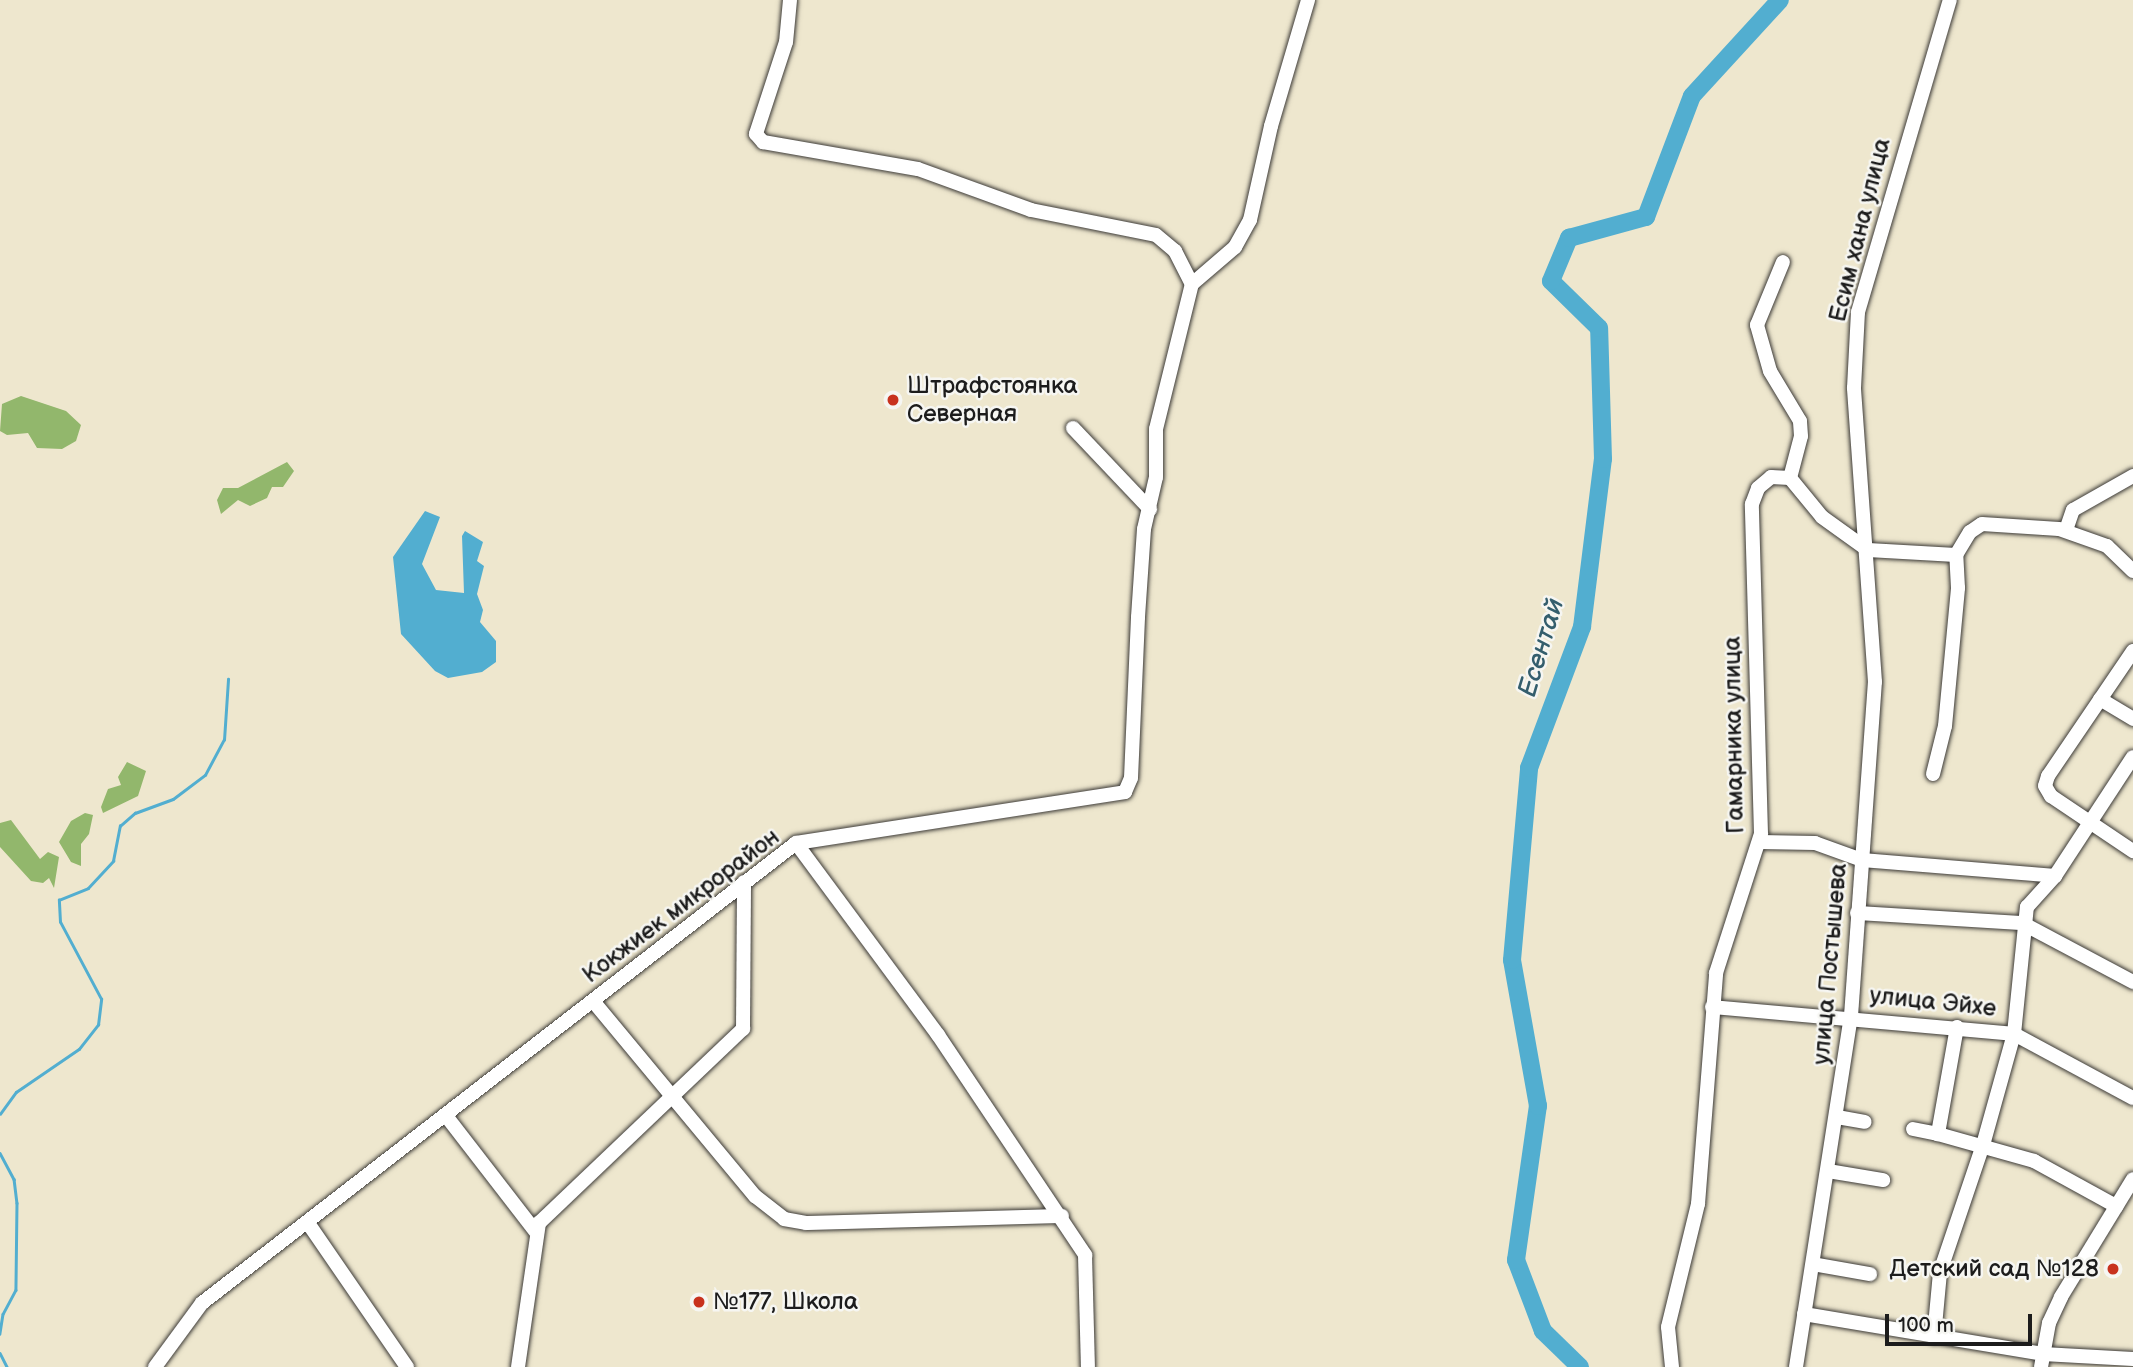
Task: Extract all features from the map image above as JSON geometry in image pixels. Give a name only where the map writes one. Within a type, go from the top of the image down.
[{"type":"street","points":[[790,0],[786,42],[756,134],[763,142],[918,169],[1031,210],[1156,235],[1175,251],[1192,284]]},
{"type":"street","points":[[796,843],[1125,792],[1131,778],[1143,542],[1150,509],[1156,429],[1192,284],[1235,247],[1250,220],[1271,126],[1308,0]]},
{"type":"street","name":"Есим хана улица","points":[[1869,556],[1854,388],[1858,312],[1950,0]]},
{"type":"street","points":[[1783,262],[1757,324],[1770,371],[1800,421],[1801,436],[1790,478],[1822,517],[1869,556],[1956,555]]},
{"type":"street","points":[[1073,428],[1150,509]]},
{"type":"street","points":[[2066,530],[2073,510],[2133,475]]},
{"type":"street","name":"Гамарника улица","points":[[1672,1367],[1668,1327],[1699,1204],[1712,1007],[1724,942],[1760,842],[1752,504],[1758,488],[1771,477],[1790,478]]},
{"type":"street","points":[[1933,774],[1945,726],[1958,588],[1956,555],[1970,532],[1982,524],[2066,530],[2107,546],[2133,571]]},
{"type":"street","name":"улица Постышева","points":[[1796,1367],[1838,1117],[1851,1016],[1875,682],[1869,556]]},
{"type":"street","points":[[2133,652],[2048,776],[2045,786],[2051,796],[2133,851]]},
{"type":"street","points":[[2100,699],[2133,719]]},
{"type":"street","points":[[1934,1337],[1940,1272],[1983,1146],[2014,1034],[2023,920],[2027,906],[2054,876],[2133,757]]},
{"type":"street","points":[[1760,842],[1815,843],[1862,860],[2054,876]]},
{"type":"street","name":"Кокжиек микрорайон","points":[[155,1367],[202,1303],[447,1117],[744,881],[796,843],[939,1035],[1062,1216],[1085,1255],[1088,1367]]},
{"type":"street","points":[[518,1367],[539,1223],[743,1029],[744,881]]},
{"type":"street","points":[[1857,913],[2023,920],[2133,982]]},
{"type":"street","points":[[593,1001],[755,1195],[784,1219],[806,1223],[1062,1216]]},
{"type":"street","name":"улица Эйхе","points":[[1712,1007],[1851,1016],[2014,1034],[2133,1098]]},
{"type":"street","points":[[1938,1134],[1957,1027]]},
{"type":"street","points":[[447,1117],[536,1231]]},
{"type":"street","points":[[1838,1117],[1866,1122]]},
{"type":"street","points":[[1913,1129],[2034,1161],[2116,1206]]},
{"type":"street","points":[[1828,1171],[1883,1180]]},
{"type":"street","points":[[2042,1360],[2061,1297],[2133,1179]]},
{"type":"street","points":[[309,1223],[407,1367]]},
{"type":"street","points":[[1813,1265],[1870,1274]]},
{"type":"street","points":[[1804,1314],[2042,1360],[2133,1359]]},
{"type":"green space","points":[[21,396],[66,411],[81,425],[76,441],[62,449],[37,448],[28,433],[7,435],[0,431],[2,404]]},
{"type":"green space","points":[[287,462],[294,471],[283,487],[272,487],[267,498],[250,506],[238,500],[221,514],[217,500],[223,488],[238,488]]},
{"type":"green space","points":[[127,762],[146,771],[138,796],[103,813],[101,807],[108,789],[121,785],[118,777]]},
{"type":"green space","points":[[85,813],[93,815],[89,834],[81,844],[81,866],[71,862],[59,842],[71,821]]},
{"type":"green space","points":[[11,820],[40,859],[48,852],[59,857],[54,888],[49,878],[43,883],[31,881],[0,847],[0,823]]},
{"type":"water","points":[[425,511],[440,517],[422,564],[436,590],[464,593],[462,536],[465,531],[483,542],[477,561],[484,566],[477,594],[483,610],[480,622],[496,641],[496,662],[482,672],[448,678],[435,671],[401,634],[393,557]]},
{"type":"waterway","name":"Есентай","points":[[1580,1367],[1543,1331],[1516,1260],[1538,1106],[1512,960],[1529,768],[1582,627],[1603,459],[1599,328],[1551,281],[1569,238],[1646,217],[1692,96],[1780,0]]},
{"type":"waterway","points":[[0,1114],[16,1092],[79,1049],[98,1025],[101,999],[60,922],[59,900],[88,888],[113,861],[120,826],[135,813],[173,799],[205,775],[224,740],[228,679]]},
{"type":"waterway","points":[[0,1153],[14,1179],[17,1203],[16,1290],[3,1314],[0,1334]]},
{"type":"waterway","points":[[0,1353],[7,1367]]},
{"type":"place","name":"Штрафстоянка Северная","points":[[893,400]]},
{"type":"place","name":"Детский сад №128","points":[[2113,1269]]},
{"type":"place","name":"№177, Школа","points":[[699,1302]]}]
